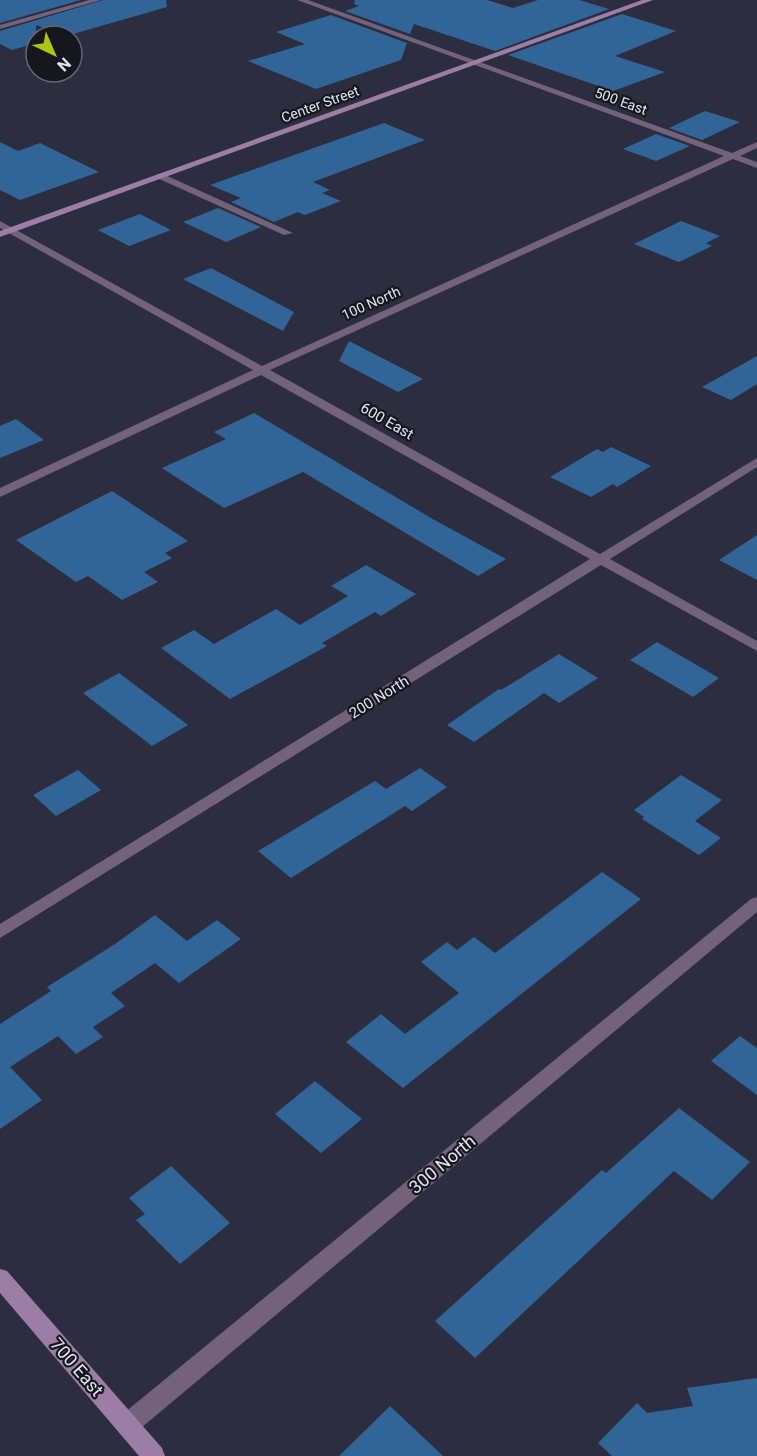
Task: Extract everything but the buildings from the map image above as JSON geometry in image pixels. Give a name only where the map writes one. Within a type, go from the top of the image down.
[{"type":"street","points":[[0,27],[97,0]]},
{"type":"street","name":"500 East","points":[[301,0],[757,165]]},
{"type":"street","name":"Center Street","points":[[4,230],[649,0]]},
{"type":"street","name":"100 North","points":[[0,493],[263,369],[757,145]]},
{"type":"street","points":[[160,176],[288,233]]},
{"type":"street","name":"600 East","points":[[4,230],[263,369],[757,647]]},
{"type":"street","name":"200 North","points":[[0,932],[757,462]]},
{"type":"street","name":"300 North","points":[[127,1425],[757,903]]},
{"type":"street","name":"700 East","points":[[0,1278],[154,1456]]}]
